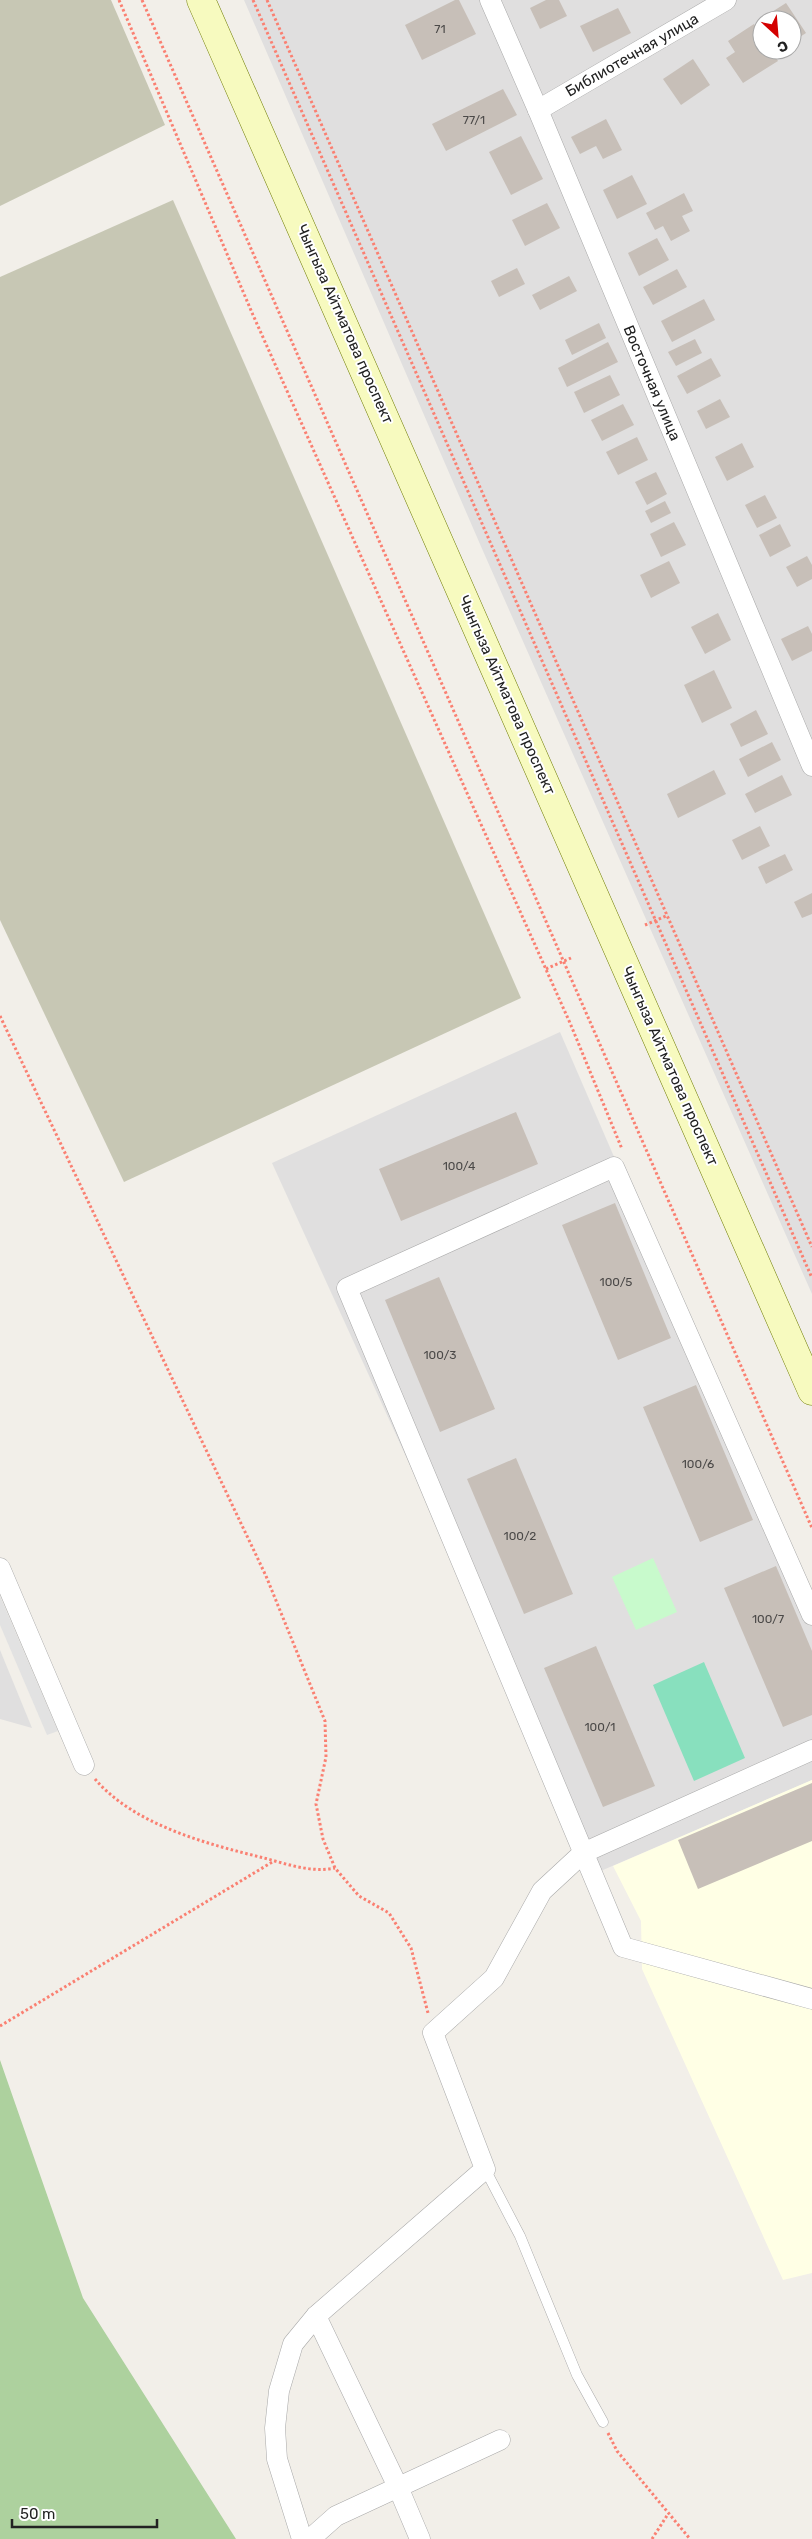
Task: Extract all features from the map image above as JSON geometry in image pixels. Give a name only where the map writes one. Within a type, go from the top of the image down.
[{"type":"main road","name":"Чынгыза Айтматова проспект","points":[[202,0],[812,1391]]},
{"type":"street","name":"Восточная улица","points":[[490,0],[538,110],[812,766]]},
{"type":"street","name":"Библиотечная улица","points":[[538,110],[726,0]]},
{"type":"street","points":[[812,1615],[614,1167],[347,1288],[623,1947],[812,1999]]},
{"type":"street","points":[[0,1568],[84,1765]]},
{"type":"street","points":[[302,2539],[277,2459],[278,2391],[293,2344],[316,2316],[485,2169],[433,2033],[494,1978],[542,1891],[583,1853],[812,1750]]},
{"type":"street","points":[[316,2316],[398,2487],[420,2539]]},
{"type":"street","points":[[310,2539],[336,2516],[500,2440]]},
{"type":"lane","points":[[485,2169],[520,2236],[577,2375],[603,2422]]},
{"type":"path","points":[[119,0],[253,315],[546,969],[625,1155]]},
{"type":"path","points":[[142,0],[812,1528]]},
{"type":"path","points":[[253,0],[812,1278]]},
{"type":"path","points":[[267,0],[812,1247]]},
{"type":"path","points":[[645,925],[668,915]]},
{"type":"path","points":[[546,969],[571,958]]},
{"type":"path","points":[[0,1016],[266,1576],[325,1721],[326,1757],[316,1804],[323,1839],[335,1868],[359,1896],[389,1913],[412,1948],[433,2033]]},
{"type":"path","points":[[84,1765],[106,1791],[138,1812],[192,1839],[274,1861],[322,1870],[335,1868]]},
{"type":"path","points":[[0,2026],[274,1861]]},
{"type":"path","points":[[603,2422],[617,2451],[690,2539]]},
{"type":"path","points":[[652,2539],[668,2514]]},
{"type":"shaded area","points":[[0,0],[111,0],[165,125],[0,206]]},
{"type":"shaded area","points":[[244,0],[812,0],[812,1294],[483,551]]},
{"type":"shaded area","points":[[173,200],[521,998],[124,1182],[0,920],[0,277]]},
{"type":"shaded area","points":[[560,1032],[812,1614],[812,1780],[596,1873],[272,1163]]},
{"type":"shaded area","points":[[0,1596],[58,1731],[47,1735],[0,1625]]},
{"type":"shaded area","points":[[0,1650],[32,1728],[0,1719]]},
{"type":"shaded area","points":[[812,1780],[812,2273],[783,2280],[642,1969],[641,1921],[613,1866]]},
{"type":"green space","points":[[653,1558],[677,1612],[636,1630],[612,1577]]},
{"type":"green space","points":[[704,1662],[745,1758],[694,1781],[653,1685]]},
{"type":"green space","points":[[0,2060],[83,2298],[236,2539],[0,2539]]},
{"type":"building","points":[[455,0],[459,0],[476,34],[422,60],[405,25]]},
{"type":"building","points":[[546,0],[559,0],[567,16],[540,29],[530,8]]},
{"type":"building","points":[[786,3],[791,10],[775,10]]},
{"type":"building","points":[[618,8],[631,33],[593,52],[580,26]]},
{"type":"building","points":[[752,25],[752,60],[778,61],[743,83],[726,58],[735,52],[728,41]]},
{"type":"building","points":[[802,27],[806,33],[802,36]]},
{"type":"building","points":[[693,59],[710,85],[681,105],[663,79]]},
{"type":"building","points":[[503,89],[517,115],[446,151],[432,124]]},
{"type":"building","points":[[606,119],[622,150],[603,159],[596,146],[580,154],[571,137]]},
{"type":"building","points":[[521,136],[543,179],[511,195],[489,152]]},
{"type":"building","points":[[632,175],[647,204],[617,219],[603,190]]},
{"type":"building","points":[[684,193],[693,211],[682,216],[690,231],[671,241],[663,226],[655,230],[646,213]]},
{"type":"building","points":[[547,203],[560,228],[525,246],[512,220]]},
{"type":"building","points":[[657,238],[669,260],[639,276],[628,253]]},
{"type":"building","points":[[517,268],[525,284],[499,297],[491,281]]},
{"type":"building","points":[[677,269],[687,287],[653,305],[643,287]]},
{"type":"building","points":[[569,276],[577,291],[540,310],[532,295]]},
{"type":"building","points":[[704,299],[715,320],[672,342],[661,321]]},
{"type":"building","points":[[599,323],[606,338],[572,355],[565,340]]},
{"type":"building","points":[[695,339],[702,353],[676,366],[668,352]]},
{"type":"building","points":[[608,342],[618,362],[567,387],[558,368]]},
{"type":"building","points":[[711,358],[721,376],[687,394],[677,376]]},
{"type":"building","points":[[610,375],[620,395],[584,413],[574,392]]},
{"type":"building","points":[[720,399],[730,417],[706,429],[697,411]]},
{"type":"building","points":[[623,404],[634,425],[602,441],[591,420]]},
{"type":"building","points":[[637,437],[648,460],[618,475],[606,452]]},
{"type":"building","points":[[742,443],[754,467],[727,481],[715,457]]},
{"type":"building","points":[[656,472],[667,494],[647,505],[635,482]]},
{"type":"building","points":[[765,495],[777,518],[757,528],[745,505]]},
{"type":"building","points":[[665,501],[671,513],[651,523],[645,511]]},
{"type":"building","points":[[674,522],[686,545],[661,557],[650,534]]},
{"type":"building","points":[[780,524],[791,546],[770,557],[759,535]]},
{"type":"building","points":[[807,556],[812,565],[812,579],[797,587],[786,567]]},
{"type":"building","points":[[669,561],[680,583],[651,598],[640,575]]},
{"type":"building","points":[[718,613],[731,640],[705,654],[691,627]]},
{"type":"building","points":[[808,626],[812,634],[812,651],[792,661],[781,639]]},
{"type":"building","points":[[714,670],[732,708],[702,723],[684,685]]},
{"type":"building","points":[[756,710],[768,734],[741,747],[730,724]]},
{"type":"building","points":[[772,742],[781,760],[748,777],[739,759]]},
{"type":"building","points":[[714,770],[726,794],[678,818],[667,794]]},
{"type":"building","points":[[782,775],[792,795],[755,813],[745,794]]},
{"type":"building","points":[[760,826],[770,846],[742,860],[732,840]]},
{"type":"building","points":[[785,854],[793,870],[766,884],[758,867]]},
{"type":"building","points":[[812,893],[812,914],[802,918],[794,902]]},
{"type":"building","points":[[516,1112],[538,1164],[401,1221],[379,1169]]},
{"type":"building","points":[[615,1203],[671,1338],[618,1360],[562,1225]]},
{"type":"building","points":[[439,1277],[495,1409],[440,1432],[385,1300]]},
{"type":"building","points":[[696,1385],[753,1520],[700,1542],[643,1407]]},
{"type":"building","points":[[516,1458],[573,1594],[524,1614],[467,1479]]},
{"type":"building","points":[[776,1566],[812,1651],[812,1715],[783,1727],[724,1588]]},
{"type":"building","points":[[596,1646],[655,1786],[603,1807],[544,1668]]},
{"type":"building","points":[[812,1783],[812,1841],[698,1889],[678,1840]]}]
